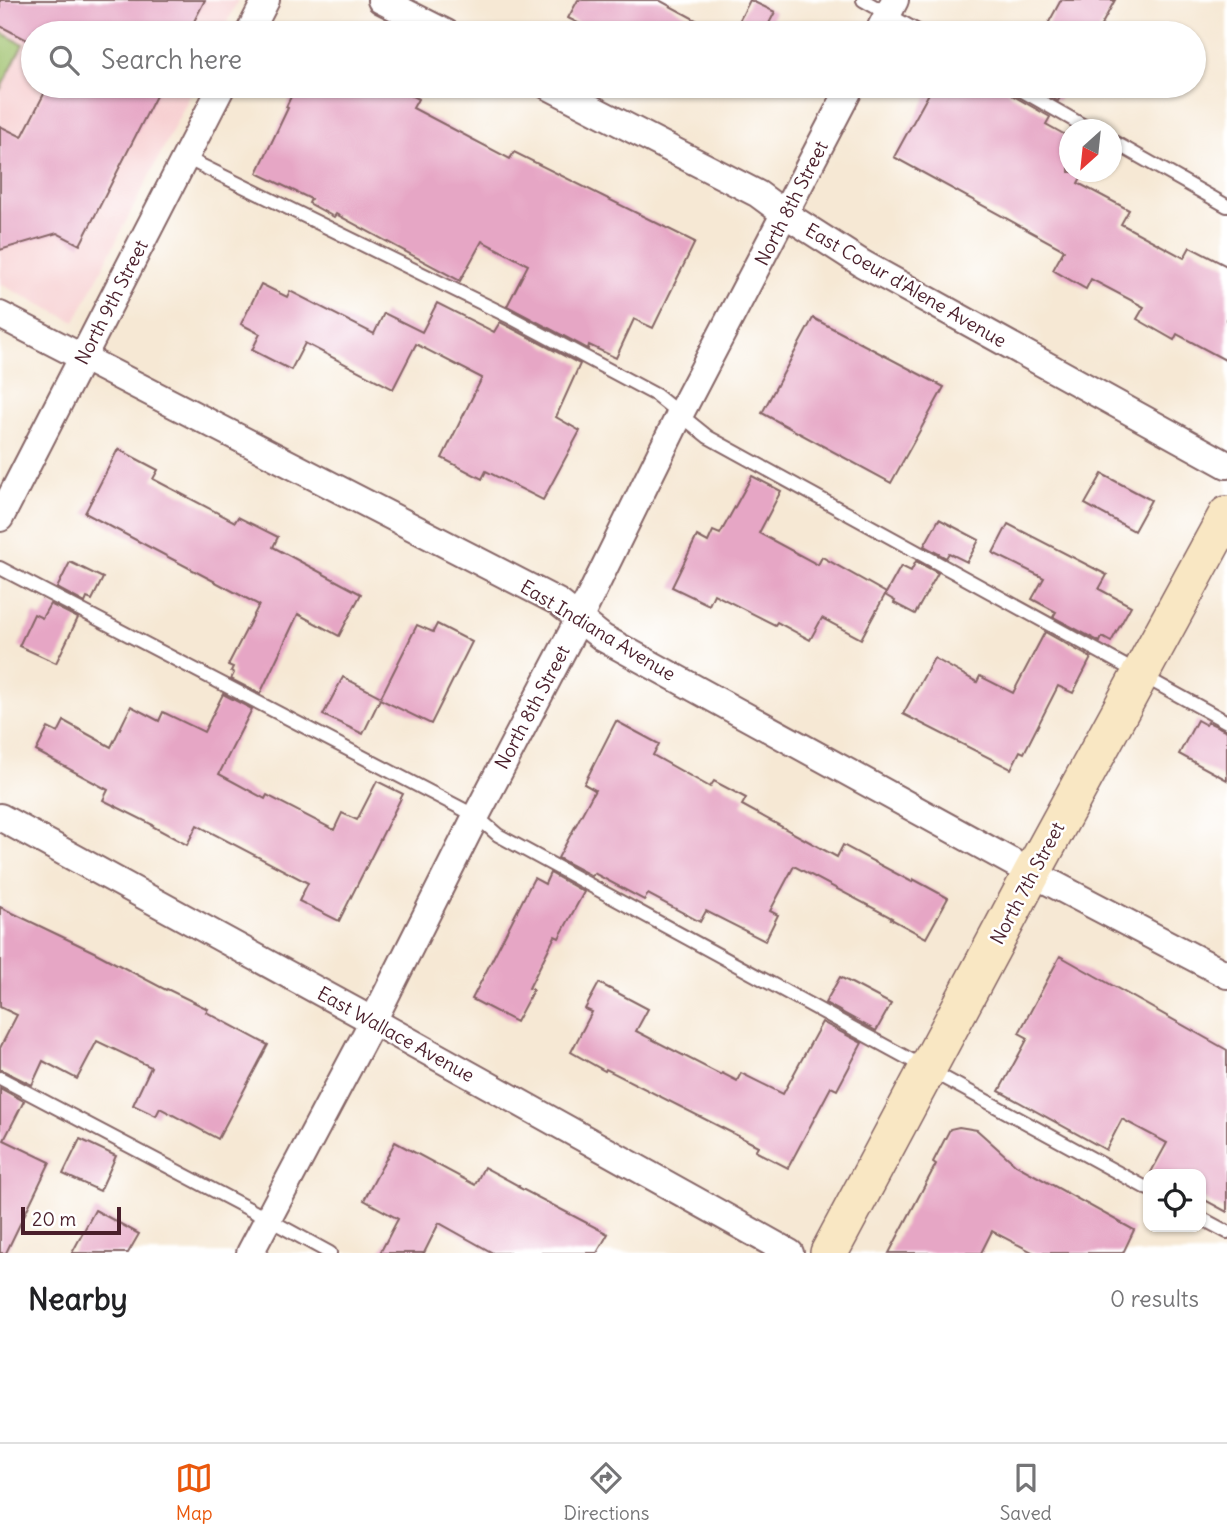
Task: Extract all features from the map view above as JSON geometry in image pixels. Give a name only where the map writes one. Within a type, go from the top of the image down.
[{"type":"street","points":[[255,21],[266,0]]},
{"type":"street","points":[[381,0],[422,21]]},
{"type":"street","name":"North 9th Street","points":[[0,518],[216,98]]},
{"type":"street","name":"East Coeur d'Alene Avenue","points":[[571,98],[758,194],[863,264],[1227,465]]},
{"type":"street","name":"North 8th Street","points":[[250,1253],[373,1021],[579,619],[680,414],[845,98]]},
{"type":"street","name":"East Indiana Avenue","points":[[0,315],[558,602],[603,638],[1032,873],[1227,975]]},
{"type":"street","name":"North 7th Street","points":[[829,1253],[1227,515]]},
{"type":"street","name":"East Wallace Avenue","points":[[0,817],[790,1253]]},
{"type":"lane","points":[[863,0],[887,16]]},
{"type":"lane","points":[[1035,98],[1072,119]]},
{"type":"lane","points":[[1122,147],[1227,206]]},
{"type":"lane","points":[[184,158],[508,316],[656,395],[708,437],[1227,722]]},
{"type":"lane","points":[[0,568],[476,816],[498,835],[1143,1186]]},
{"type":"lane","points":[[0,1078],[330,1253]]},
{"type":"lane","points":[[1206,1221],[1227,1232]]},
{"type":"shaded area","points":[[0,0],[238,0],[228,21],[21,21],[21,98],[189,98],[75,322],[0,284]]},
{"type":"green space","points":[[0,32],[21,43],[21,48],[0,90]]},
{"type":"building","points":[[0,0],[205,0],[194,21],[21,21],[21,37],[0,26]]},
{"type":"building","points":[[578,0],[659,0],[698,21],[574,21],[568,18]]},
{"type":"building","points":[[750,0],[775,12],[770,21],[739,21]]},
{"type":"building","points":[[1061,0],[1115,0],[1104,21],[1050,21]]},
{"type":"building","points":[[42,98],[155,98],[80,245],[57,233],[0,250],[0,126],[22,137]]},
{"type":"building","points":[[290,98],[416,98],[418,99],[413,108],[510,159],[514,152],[695,242],[653,328],[634,319],[616,358],[589,345],[588,349],[507,306],[528,265],[482,241],[460,281],[336,214],[334,217],[309,203],[311,199],[257,173],[288,108],[286,107]]},
{"type":"building","points":[[926,98],[1017,98],[1050,117],[1046,124],[1059,131],[1059,182],[1079,182],[1129,210],[1121,224],[1184,258],[1190,247],[1227,266],[1227,361],[1177,334],[1174,340],[1137,319],[1144,307],[1091,279],[1086,289],[1053,270],[1064,250],[894,157]]},
{"type":"building","points":[[261,284],[287,297],[290,291],[374,334],[384,313],[422,332],[437,303],[494,332],[500,322],[580,364],[556,417],[580,431],[543,500],[486,471],[482,479],[442,458],[482,378],[416,344],[393,389],[305,343],[291,370],[252,350],[260,334],[241,324]]},
{"type":"building","points":[[813,318],[944,387],[891,483],[762,413]]},
{"type":"building","points":[[118,449],[158,470],[153,479],[235,522],[238,517],[278,537],[273,547],[361,594],[339,636],[298,614],[260,694],[231,679],[233,667],[228,665],[259,605],[85,513]]},
{"type":"building","points":[[1102,474],[1151,500],[1134,531],[1085,504]]},
{"type":"building","points":[[752,476],[781,491],[759,533],[818,565],[822,557],[886,593],[861,639],[822,618],[810,640],[714,594],[709,605],[672,587],[697,536],[708,542],[713,531],[720,534]]},
{"type":"building","points":[[939,519],[979,540],[967,562],[949,553],[946,558],[924,546]]},
{"type":"building","points":[[1008,524],[1107,575],[1099,589],[1131,606],[1111,642],[1102,637],[1100,642],[1053,617],[1056,612],[1032,599],[1044,578],[993,553]]},
{"type":"building","points":[[916,561],[938,573],[915,614],[885,595],[901,566],[911,571]]},
{"type":"building","points":[[70,562],[103,578],[92,600],[87,598],[85,603],[57,588]]},
{"type":"building","points":[[50,604],[78,618],[56,663],[19,646],[34,614],[42,618]]},
{"type":"building","points":[[437,624],[472,642],[431,724],[380,699],[363,734],[323,715],[343,677],[381,697],[417,625],[433,632]]},
{"type":"building","points":[[1045,632],[1091,658],[1073,693],[1058,686],[1024,753],[1020,751],[1011,769],[903,714],[934,658],[977,682],[980,676],[1013,693]]},
{"type":"building","points":[[223,694],[252,709],[219,774],[265,799],[267,795],[334,830],[342,813],[357,820],[377,781],[403,794],[339,921],[299,901],[308,883],[197,825],[187,845],[103,800],[108,790],[36,751],[48,728],[58,733],[64,721],[111,747],[131,706],[159,721],[163,712],[204,732]]},
{"type":"building","points":[[1197,720],[1227,731],[1227,780],[1179,754]]},
{"type":"building","points":[[616,721],[659,744],[653,755],[710,787],[714,781],[746,798],[742,805],[837,857],[843,845],[948,898],[926,938],[794,866],[770,911],[778,915],[765,941],[706,911],[700,922],[648,894],[644,900],[594,873],[592,876],[558,858],[595,790],[584,784]]},
{"type":"building","points":[[550,873],[584,892],[559,938],[555,936],[529,988],[533,990],[516,1022],[472,999],[534,878],[545,884]]},
{"type":"building","points":[[0,907],[208,1009],[206,1012],[268,1045],[218,1139],[160,1108],[156,1116],[133,1105],[151,1067],[97,1041],[77,1079],[43,1061],[32,1085],[0,1069],[0,1048],[17,1015],[0,1007]]},
{"type":"building","points":[[1060,956],[1227,1050],[1227,1212],[1206,1201],[1206,1169],[1153,1169],[1167,1143],[1122,1119],[1106,1150],[999,1091],[1028,1038],[1019,1033]]},
{"type":"building","points":[[840,977],[891,1004],[876,1031],[825,1003]]},
{"type":"building","points":[[599,983],[648,1009],[636,1031],[721,1075],[722,1073],[737,1081],[741,1073],[783,1094],[822,1022],[862,1043],[837,1090],[831,1087],[788,1168],[755,1151],[758,1146],[571,1052],[592,1012],[585,1009]]},
{"type":"building","points":[[0,1088],[24,1101],[4,1140],[50,1162],[6,1253],[0,1253]]},
{"type":"building","points":[[959,1127],[977,1130],[1016,1165],[1134,1230],[1123,1253],[1034,1253],[992,1231],[981,1253],[889,1253],[936,1164],[933,1162],[950,1129]]},
{"type":"building","points":[[80,1139],[116,1156],[100,1191],[63,1174]]},
{"type":"building","points":[[395,1142],[475,1185],[484,1167],[608,1234],[597,1253],[493,1253],[439,1223],[424,1253],[380,1253],[398,1219],[364,1200]]},
{"type":"building","points":[[95,1210],[139,1234],[128,1253],[72,1253]]}]
